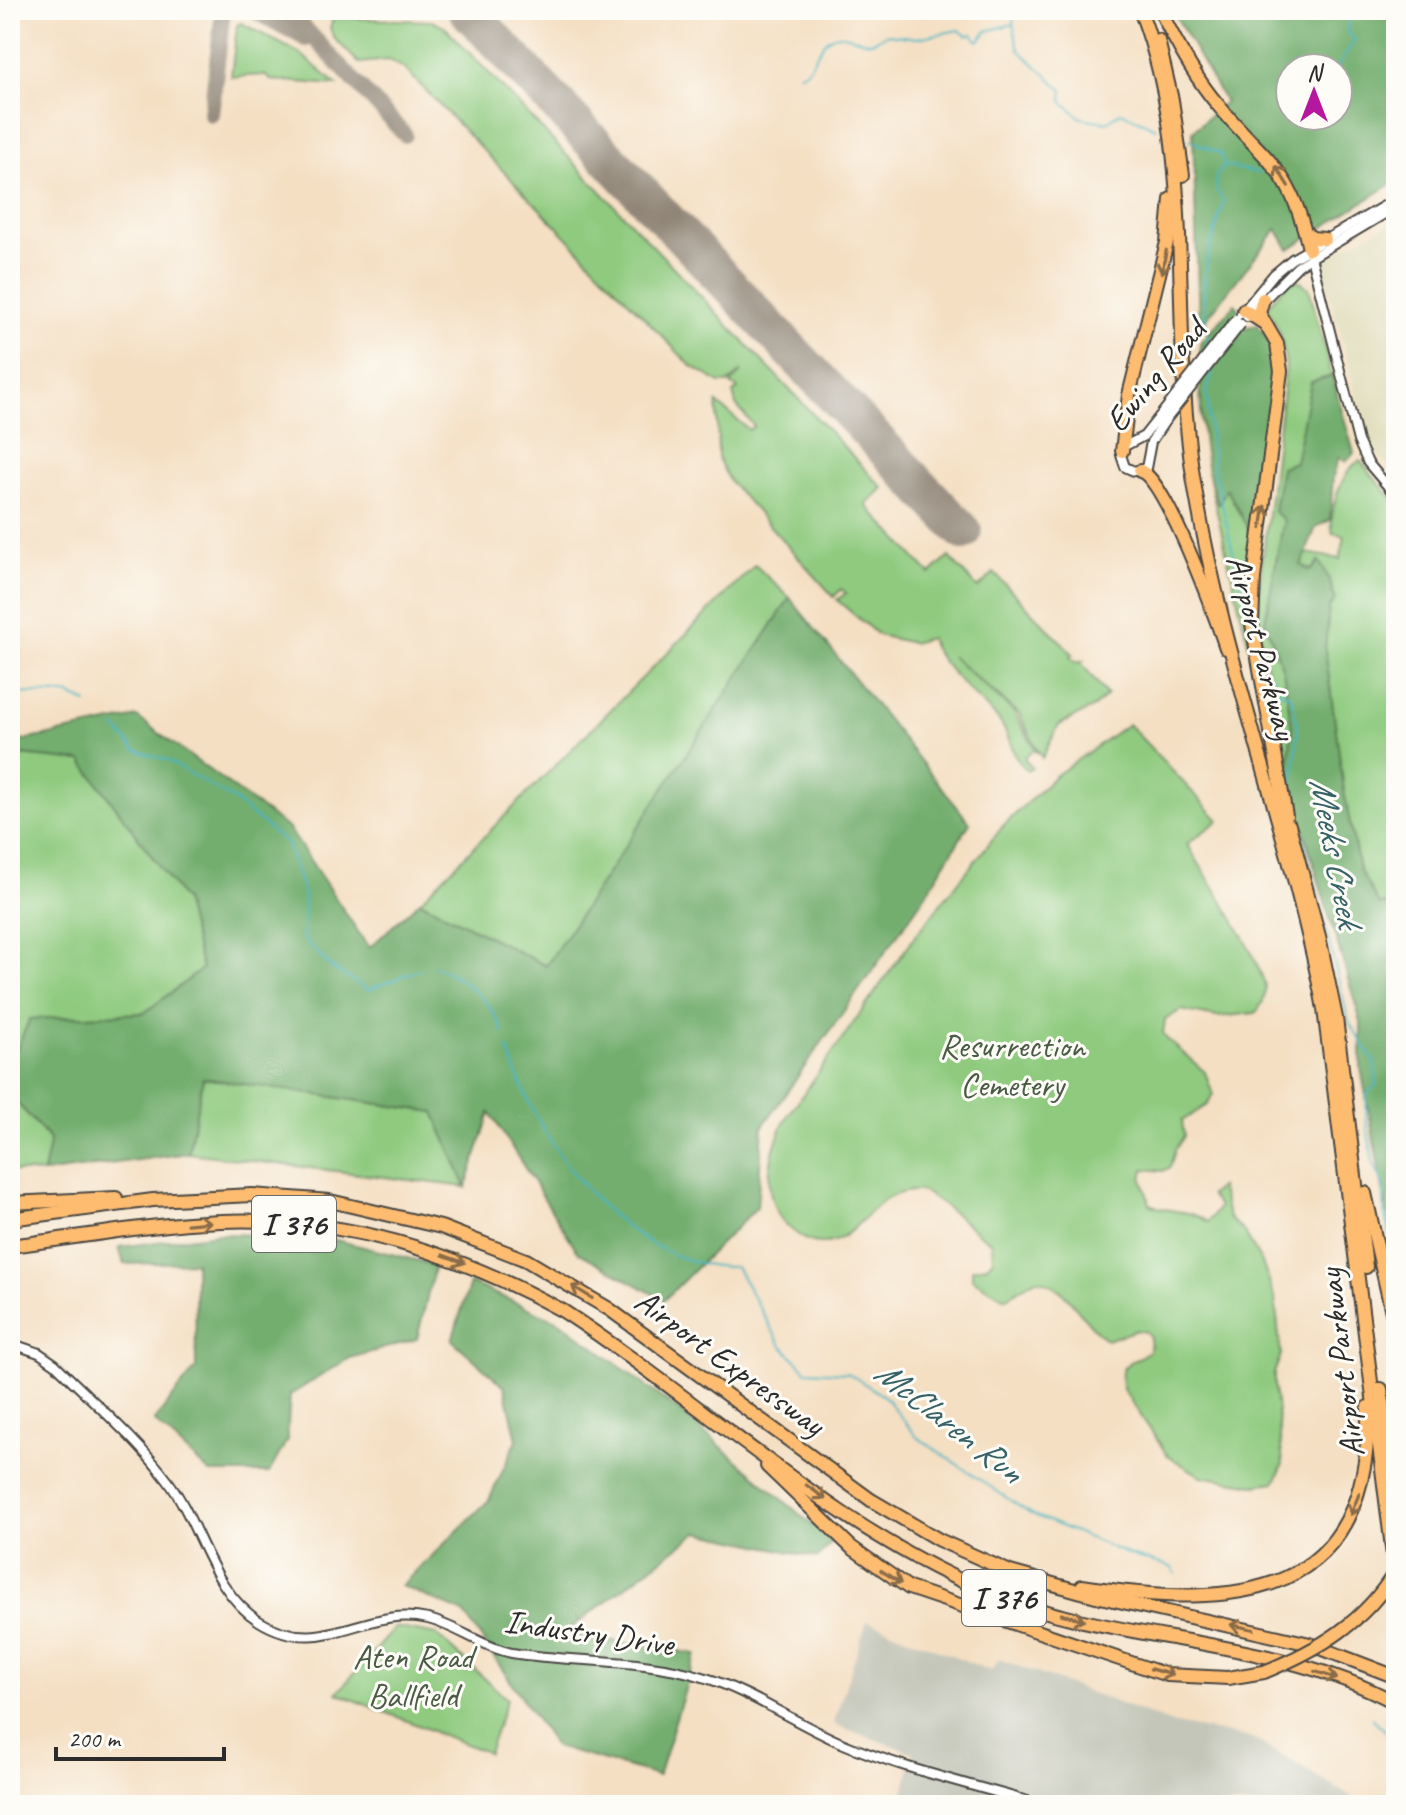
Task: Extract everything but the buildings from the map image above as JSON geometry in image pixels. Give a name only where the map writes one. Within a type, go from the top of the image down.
[{"type":"highway","name":"Airport Parkway","points":[[1140,10],[1168,128],[1178,197],[1186,418],[1193,477],[1214,577],[1300,905],[1328,1033],[1396,1580]]},
{"type":"highway","name":"Airport Parkway","points":[[1148,10],[1163,60],[1181,151],[1193,400],[1205,503],[1319,936],[1336,1018],[1396,1489]]},
{"type":"highway","points":[[1160,10],[1206,91],[1283,176],[1296,202],[1309,253]]},
{"type":"highway","points":[[1122,451],[1129,395],[1167,242],[1171,191],[1168,128]]},
{"type":"highway","points":[[1305,232],[1312,238],[1325,239]]},
{"type":"highway","points":[[1263,299],[1259,310],[1280,350],[1281,371],[1253,591],[1252,624],[1286,816]]},
{"type":"highway","points":[[1242,317],[1264,323]]},
{"type":"highway","points":[[1140,471],[1156,481],[1210,602],[1300,905]]},
{"type":"highway","points":[[1336,1018],[1363,1184],[1396,1330]]},
{"type":"highway","points":[[10,1203],[225,1190],[330,1201]]},
{"type":"highway","name":"Airport Expressway","points":[[10,1219],[207,1195],[330,1201],[441,1227],[498,1248],[563,1280],[609,1309],[871,1500],[972,1557],[1045,1583],[1271,1633],[1323,1648],[1396,1677]]},
{"type":"highway","name":"Airport Expressway","points":[[10,1247],[150,1227],[265,1221],[374,1235],[438,1253],[511,1283],[563,1311],[857,1522],[951,1576],[1039,1609],[1302,1667],[1396,1703]]},
{"type":"highway","points":[[939,1540],[1010,1567],[1070,1583],[1168,1596],[1248,1591],[1293,1575],[1313,1561],[1347,1523],[1358,1500],[1366,1463],[1367,1396],[1353,1233]]},
{"type":"highway","points":[[662,1380],[782,1479],[851,1547],[909,1588],[1167,1675],[1228,1678],[1264,1672],[1297,1658],[1348,1627],[1370,1606],[1396,1570]]},
{"type":"street","name":"Ewing Road","points":[[1242,317],[1325,239],[1396,199]]},
{"type":"street","name":"Ewing Road","points":[[1162,419],[1151,442],[1149,465],[1140,471],[1129,470],[1122,464],[1122,451],[1162,419],[1274,274],[1396,207]]},
{"type":"street","points":[[1309,253],[1358,441],[1368,463],[1396,496]]},
{"type":"street","name":"Industry Drive","points":[[10,1343],[39,1353],[55,1364],[155,1465],[186,1509],[226,1589],[243,1609],[272,1628],[304,1637],[325,1636],[388,1617],[412,1617],[438,1622],[504,1651],[688,1673],[734,1688],[843,1744],[1041,1805]]},
{"type":"shaded area","points":[[1396,219],[1396,471],[1372,450],[1321,261]]},
{"type":"shaded area","points":[[867,1621],[991,1671],[999,1659],[1175,1724],[1252,1738],[1365,1805],[901,1805],[913,1753],[833,1724]]},
{"type":"green space","points":[[1172,10],[1396,10],[1396,181],[1289,249],[1277,229],[1199,328],[1193,131],[1225,102]]},
{"type":"green space","points":[[333,18],[431,21],[443,25],[883,488],[866,505],[930,574],[949,557],[978,588],[994,573],[1073,654],[1070,657],[1076,663],[1083,661],[1081,663],[1107,695],[1094,707],[1059,725],[1042,758],[1019,714],[951,656],[1014,712],[1037,752],[1033,750],[1024,758],[1032,768],[1027,771],[1017,759],[997,718],[948,668],[930,638],[912,643],[878,635],[837,600],[846,593],[841,589],[834,597],[729,481],[718,458],[717,403],[749,430],[754,426],[736,405],[733,393],[738,389],[731,384],[742,371],[729,383],[720,383],[690,365],[405,69],[389,60],[359,63],[334,38],[330,28]]},
{"type":"green space","points":[[241,23],[301,54],[337,85],[270,80],[265,75],[231,77],[237,25]]},
{"type":"green space","points":[[1298,280],[1309,288],[1332,376],[1311,382],[1295,463],[1281,468],[1274,511],[1284,520],[1265,621],[1283,670],[1292,728],[1287,775],[1258,625],[1259,590],[1286,365],[1280,332],[1267,307],[1288,281]]},
{"type":"green space","points":[[1235,304],[1239,309],[1234,318],[1247,328],[1256,324],[1267,339],[1275,369],[1259,502],[1251,535],[1227,489],[1218,504],[1207,467],[1202,425],[1200,343]]},
{"type":"green space","points":[[1332,376],[1354,453],[1346,462],[1339,457],[1333,476],[1330,520],[1316,527],[1301,565],[1310,571],[1319,561],[1329,579],[1335,600],[1329,607],[1325,649],[1345,798],[1359,869],[1379,905],[1396,902],[1396,1261],[1361,1068],[1361,1022],[1287,775],[1292,728],[1283,670],[1265,621],[1284,520],[1274,512],[1281,467],[1295,462],[1311,382]]},
{"type":"green space","points":[[1271,411],[1248,601],[1250,652],[1211,487],[1218,503],[1226,488],[1251,534]]},
{"type":"green space","points":[[1360,461],[1396,503],[1396,902],[1379,905],[1359,869],[1345,798],[1325,649],[1329,607],[1335,600],[1329,579],[1301,565],[1307,553],[1340,559],[1345,536],[1333,533],[1334,505],[1347,473]]},
{"type":"green space","points":[[755,565],[790,598],[546,966],[420,901]]},
{"type":"green space","points":[[790,598],[970,823],[922,900],[763,1126],[757,1207],[664,1300],[578,1252],[490,1113],[466,1187],[434,1112],[203,1078],[188,1153],[43,1173],[50,1139],[10,1095],[10,1063],[30,1019],[144,1013],[202,969],[184,900],[82,761],[10,754],[10,743],[137,717],[289,829],[369,948],[420,901],[546,966]]},
{"type":"green space","name":"Resurrection Cemetery","points":[[1128,724],[1219,820],[1187,844],[1238,927],[1256,961],[1265,988],[1261,1006],[1255,1013],[1217,1017],[1181,1010],[1165,1020],[1163,1033],[1205,1072],[1213,1095],[1207,1105],[1182,1121],[1184,1136],[1175,1150],[1170,1167],[1163,1171],[1144,1169],[1142,1179],[1150,1204],[1194,1215],[1208,1222],[1219,1207],[1210,1195],[1220,1187],[1229,1218],[1244,1232],[1262,1263],[1275,1298],[1281,1355],[1274,1373],[1274,1385],[1283,1464],[1275,1482],[1254,1485],[1201,1476],[1168,1456],[1123,1389],[1121,1380],[1123,1369],[1149,1351],[1150,1337],[1146,1332],[1137,1330],[1107,1340],[1067,1297],[1048,1283],[1036,1279],[1005,1298],[972,1279],[972,1269],[986,1266],[993,1259],[992,1243],[925,1193],[901,1193],[887,1199],[844,1236],[833,1242],[819,1243],[811,1242],[792,1230],[781,1218],[770,1191],[771,1160],[787,1117],[915,936],[1003,826],[1055,776]]},
{"type":"green space","points":[[10,754],[82,761],[184,900],[202,970],[144,1013],[30,1019],[10,1063]]},
{"type":"green space","points":[[203,1078],[434,1112],[466,1187],[188,1153]]},
{"type":"green space","points":[[10,1095],[50,1140],[43,1173],[10,1171]]},
{"type":"green space","points":[[217,1234],[320,1236],[435,1265],[417,1339],[350,1358],[290,1395],[287,1440],[269,1473],[210,1473],[154,1421],[196,1368],[195,1262],[124,1264],[119,1247]]},
{"type":"green space","points":[[470,1283],[561,1322],[682,1413],[832,1542],[818,1558],[698,1532],[564,1633],[696,1654],[658,1776],[555,1747],[464,1613],[401,1586],[489,1500],[517,1440],[505,1387],[452,1340]]},
{"type":"green space","name":"Aten Road Ballfield","points":[[395,1627],[437,1635],[507,1699],[488,1753],[337,1693]]},
{"type":"waterway","name":"Meeks Creek","points":[[1015,10],[1013,24],[1019,50],[1063,90],[1062,101],[1081,118],[1107,122],[1121,112],[1156,128]]},
{"type":"waterway","points":[[1347,52],[1355,40],[1347,32],[1349,21],[1359,10]]},
{"type":"waterway","points":[[798,74],[809,67],[822,46],[833,36],[845,35],[871,42],[888,34],[917,38],[959,30],[967,36],[972,34],[978,41],[987,31],[1013,24]]},
{"type":"waterway","name":"Meeks Creek","points":[[1190,140],[1221,154],[1224,166],[1216,175],[1217,191],[1224,201],[1208,256],[1204,288],[1209,345]]},
{"type":"waterway","points":[[1225,166],[1259,173]]},
{"type":"waterway","name":"Meeks Creek","points":[[1213,367],[1207,393],[1213,465],[1242,592]]},
{"type":"waterway","name":"Meeks Creek","points":[[1271,675],[1280,691],[1291,696],[1298,730],[1292,794],[1349,1022],[1374,1061],[1377,1084],[1367,1094],[1366,1119],[1373,1161],[1384,1186],[1384,1212],[1396,1271]]},
{"type":"waterway","name":"McClaren Run","points":[[10,693],[67,694],[87,703]]},
{"type":"waterway","name":"McClaren Run","points":[[115,727],[135,750],[167,760],[234,800],[287,844],[304,895],[303,938],[331,967],[368,990],[421,969]]},
{"type":"waterway","name":"McClaren Run","points":[[433,966],[455,976],[476,992],[492,1011],[503,1033]]},
{"type":"waterway","name":"McClaren Run","points":[[508,1048],[521,1085],[540,1123],[563,1160],[591,1194],[623,1224],[658,1247],[696,1262],[736,1267],[781,1345],[807,1371],[848,1373],[885,1397],[917,1437],[1029,1513],[1130,1555],[1171,1567],[1176,1574]]},
{"type":"waterway","name":"McClaren Run","points":[[1372,1718],[1396,1741]]},
{"type":"taxiway","points":[[211,114],[223,10]]},
{"type":"taxiway","points":[[253,10],[306,39]]},
{"type":"taxiway","points":[[288,10],[405,135]]},
{"type":"runway","points":[[467,10],[963,531]]}]
